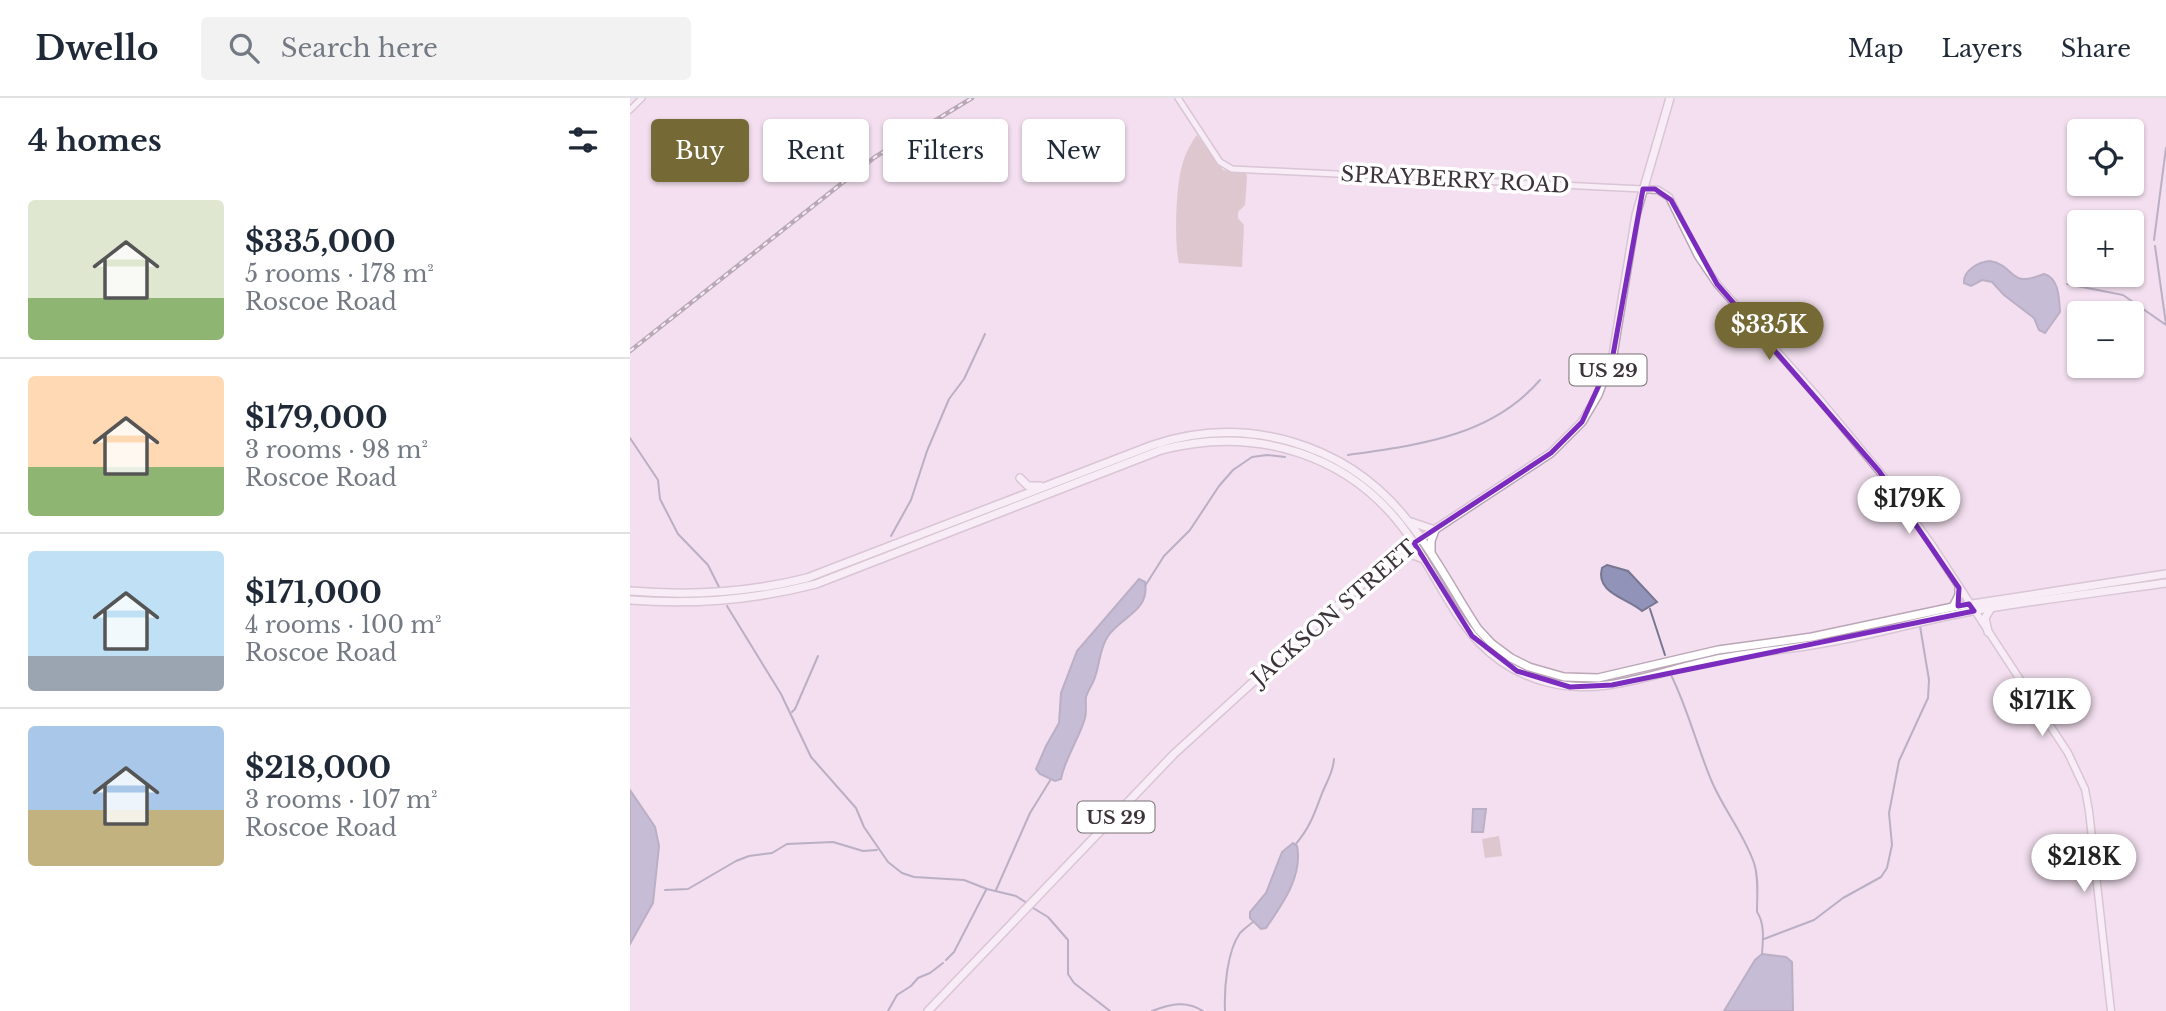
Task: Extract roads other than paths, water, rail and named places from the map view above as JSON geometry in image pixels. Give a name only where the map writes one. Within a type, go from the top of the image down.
[{"type":"main road","name":"JACKSON STREET","points":[[928,1011],[1174,754],[1330,612],[1417,541],[1551,453],[1585,418],[1598,395],[1614,355],[1634,224],[1670,98]]},
{"type":"main road","points":[[1643,189],[1658,190],[1671,200],[1704,267],[1879,471],[1932,545],[2068,753],[2085,789],[2089,811],[2110,1011]]},
{"type":"main road","points":[[630,592],[718,593],[768,587],[807,578],[1172,439],[1203,433],[1248,433],[1289,440],[1342,463],[1375,486],[1417,541],[1432,555],[1478,629],[1491,643],[1511,658],[1555,676],[1614,676],[1725,649],[1812,637],[1953,607],[1992,608],[2166,583]]},
{"type":"main road","points":[[630,600],[669,603],[719,601],[807,586],[836,578],[1161,450],[1211,441],[1238,440],[1268,444],[1287,448],[1320,461],[1360,485],[1405,523],[1435,530],[1431,541],[1432,555]]},
{"type":"main road","points":[[1020,478],[1032,487],[1055,483]]},
{"type":"main road","points":[[1405,523],[1404,539],[1397,556],[1413,555],[1423,559]]},
{"type":"main road","points":[[1417,541],[1423,559],[1472,636],[1498,659],[1524,674],[1570,687],[1612,685],[1719,659],[1825,643],[1971,607],[2166,573]]},
{"type":"main road","points":[[1953,607],[1959,595],[1959,588]]},
{"type":"main road","points":[[1988,632],[1986,618],[1992,608]]},
{"type":"street","points":[[630,110],[642,98]]},
{"type":"street","name":"SPRAYBERRY ROAD","points":[[1178,98],[1220,162],[1231,169],[1643,189]]},
{"type":"water","points":[[1990,261],[2005,267],[2018,278],[2032,278],[2044,274],[2053,280],[2060,312],[2045,333],[2039,330],[2034,318],[1992,282],[1982,280],[1971,286],[1964,283],[1966,274],[1972,268]]},
{"type":"water","points":[[1607,565],[1628,571],[1657,602],[1642,611],[1614,594],[1603,583],[1601,576],[1602,568]]},
{"type":"water","points":[[1139,579],[1145,582],[1143,600],[1105,641],[1094,680],[1086,697],[1086,716],[1061,779],[1055,781],[1036,769],[1059,723],[1061,693],[1077,651]]},
{"type":"water","points":[[630,790],[655,827],[659,846],[653,903],[630,944]]},
{"type":"water","points":[[1473,809],[1486,809],[1483,832],[1472,832]]},
{"type":"water","points":[[1293,843],[1297,846],[1298,857],[1290,890],[1266,928],[1261,929],[1250,918],[1250,912],[1266,893],[1282,852]]},
{"type":"water","points":[[1762,954],[1786,957],[1792,962],[1793,1011],[1724,1011],[1755,960]]},
{"type":"waterway","points":[[2154,240],[2166,148]]},
{"type":"waterway","points":[[2155,246],[2166,324]]},
{"type":"waterway","points":[[2082,287],[2123,295],[2166,325]]},
{"type":"waterway","points":[[891,536],[911,500],[927,451],[949,399],[964,379],[985,334]]},
{"type":"waterway","points":[[1348,455],[1426,442],[1476,426],[1521,399],[1540,380]]},
{"type":"waterway","points":[[630,438],[658,480],[660,499],[678,534],[708,565],[719,587]]},
{"type":"waterway","points":[[1145,586],[1164,556],[1190,530],[1233,470],[1252,457],[1285,457]]},
{"type":"waterway","points":[[727,606],[781,694],[811,757],[856,808],[864,827],[888,862],[902,873],[914,877],[964,880],[1016,896],[1027,903]]},
{"type":"waterway","points":[[1650,609],[1665,655]]},
{"type":"waterway","points":[[1764,939],[1814,920],[1843,898],[1881,877],[1887,868],[1892,845],[1889,813],[1899,761],[1928,698],[1929,680],[1920,626]]},
{"type":"waterway","points":[[792,712],[818,656]]},
{"type":"waterway","points":[[1671,675],[1712,782],[1745,842],[1756,869],[1757,912],[1763,932],[1762,954]]},
{"type":"waterway","points":[[1295,845],[1313,816],[1331,774],[1334,759]]},
{"type":"waterway","points":[[996,890],[1030,813],[1051,779]]},
{"type":"waterway","points":[[665,890],[688,889],[736,861],[772,853],[787,844],[833,842],[863,851],[877,850]]},
{"type":"waterway","points":[[946,960],[954,952],[986,890]]},
{"type":"waterway","points":[[1033,908],[1048,917],[1068,940],[1068,974],[1074,983],[1110,1011]]},
{"type":"waterway","points":[[1225,1011],[1226,981],[1232,950],[1240,933],[1253,922]]},
{"type":"waterway","points":[[888,1011],[897,995],[943,963]]},
{"type":"waterway","points":[[1152,1011],[1178,1004],[1190,1005],[1203,1011]]},
{"type":"railway","points":[[630,351],[875,157],[972,98]]}]
